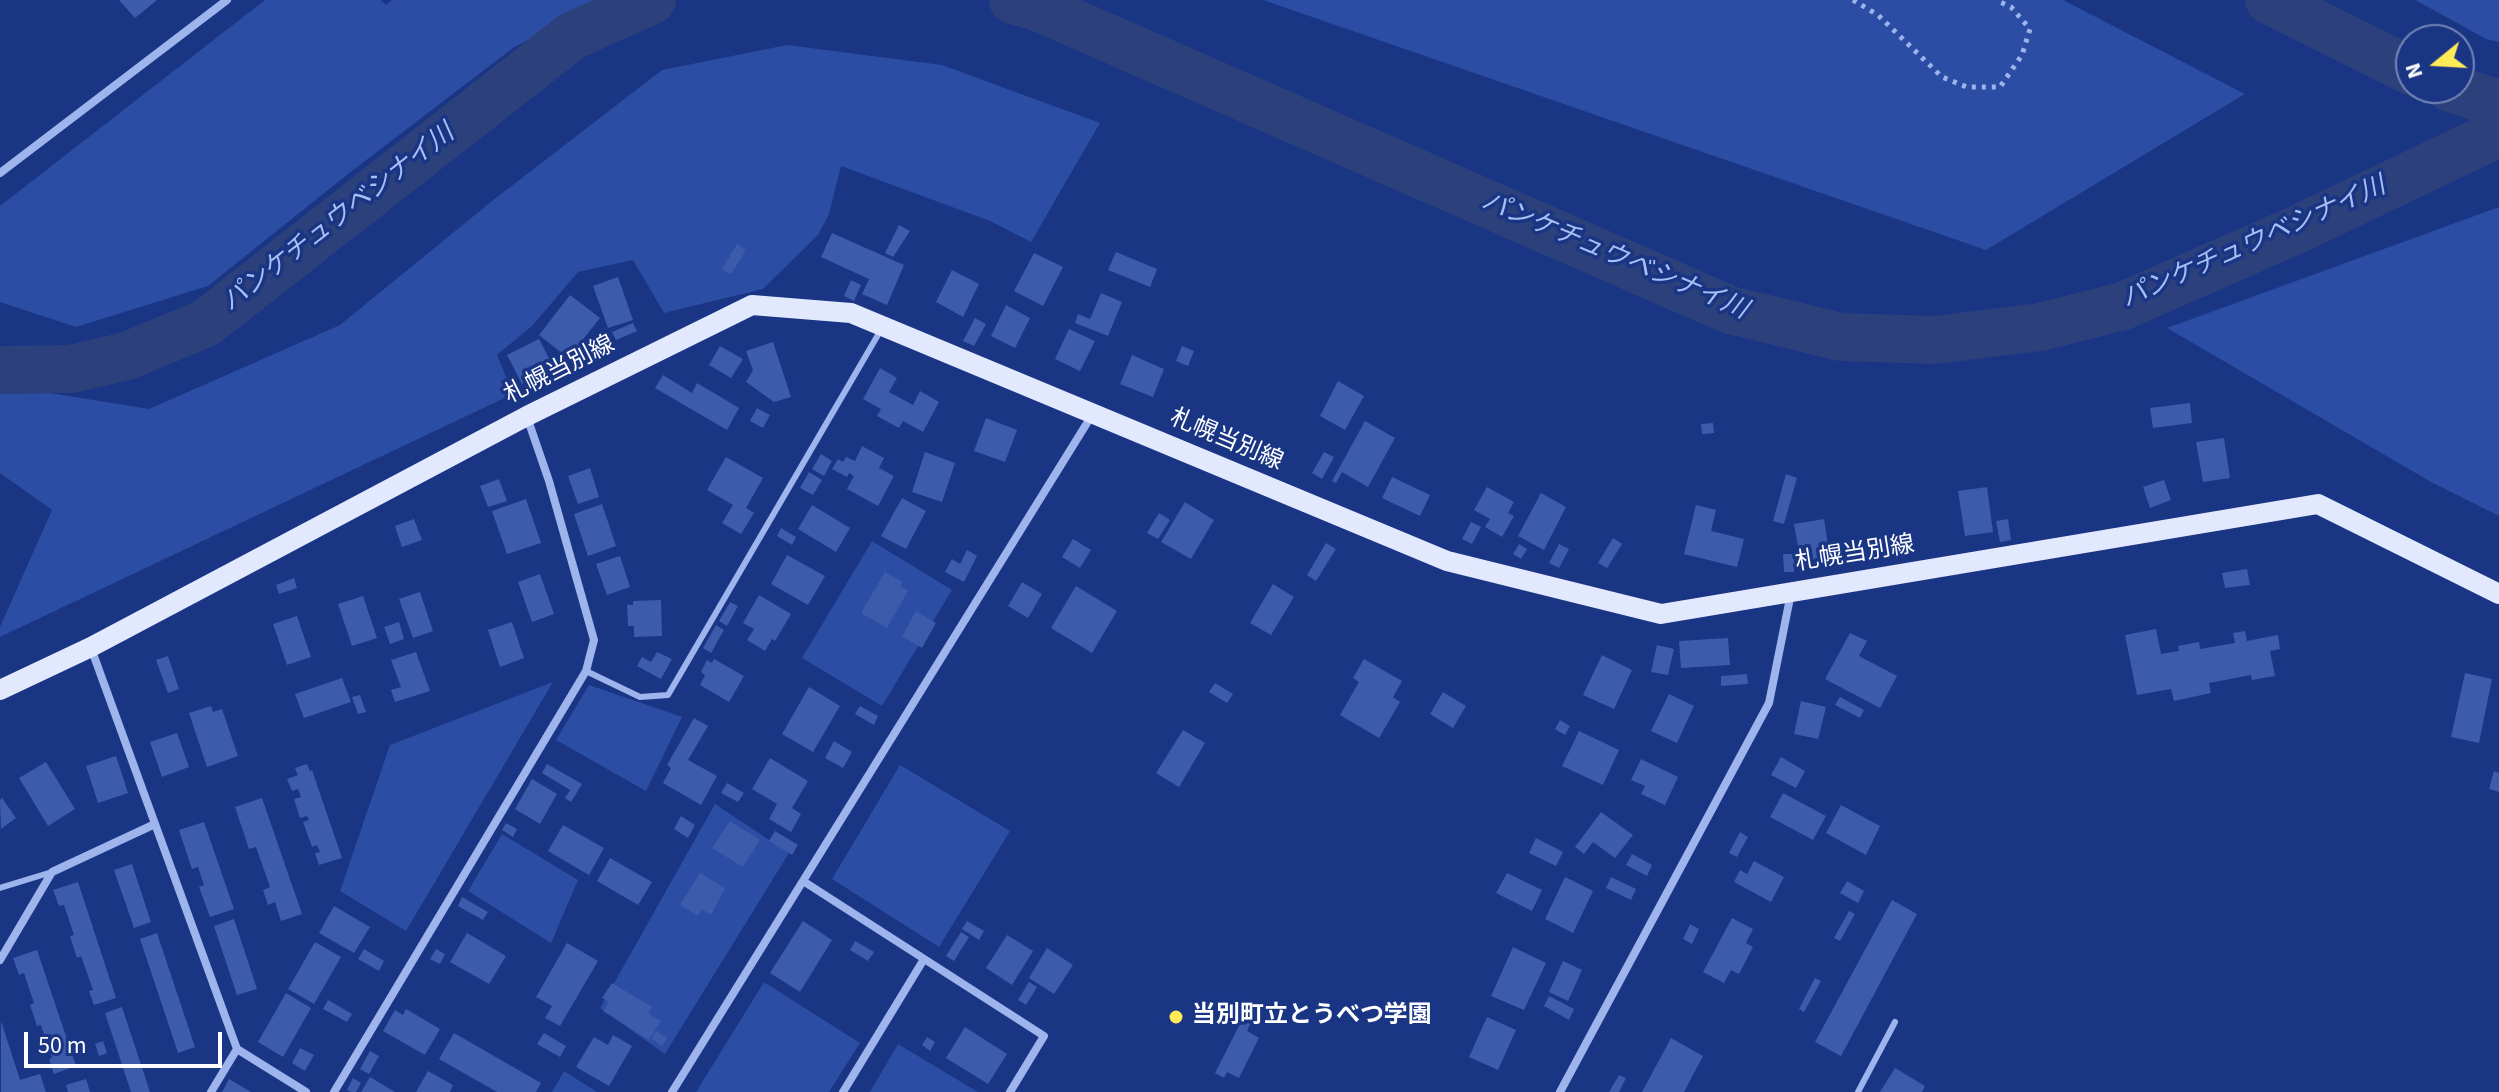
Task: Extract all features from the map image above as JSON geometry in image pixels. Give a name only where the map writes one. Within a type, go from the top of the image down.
[{"type":"main road","name":"札幌当別線","points":[[0,690],[91,647],[527,416],[752,305],[851,313],[1447,561],[1661,614],[2318,504],[2499,594]]},
{"type":"street","points":[[0,173],[227,0]]},
{"type":"street","points":[[672,1092],[1093,414]]},
{"type":"street","points":[[334,1092],[586,671],[594,640],[549,481],[527,416]]},
{"type":"street","points":[[1560,1092],[1769,703],[1792,592]]},
{"type":"street","points":[[91,647],[237,1049],[306,1092]]},
{"type":"street","points":[[0,960],[52,872],[155,824]]},
{"type":"street","points":[[803,881],[1044,1036],[1010,1092]]},
{"type":"street","points":[[843,1092],[924,959]]},
{"type":"street","points":[[211,1092],[237,1049]]},
{"type":"lane","points":[[586,671],[640,697],[668,695],[883,327]]},
{"type":"lane","points":[[0,888],[52,872]]},
{"type":"lane","points":[[1858,1092],[1895,1022]]},
{"type":"path","points":[[1853,0],[1878,15],[1942,77],[1967,87],[2000,87],[2022,55],[2030,29],[2011,7],[1996,0]]},
{"type":"shaded area","points":[[265,0],[381,0],[386,5],[392,0],[604,0],[513,48],[208,286],[76,327],[0,302],[0,206]]},
{"type":"shaded area","points":[[1263,0],[2063,0],[2245,94],[1986,250]]},
{"type":"shaded area","points":[[2415,0],[2499,0],[2499,42],[2475,33],[2475,24],[2459,24]]},
{"type":"shaded area","points":[[787,45],[942,65],[1100,123],[1031,242],[990,221],[841,166],[829,214],[818,235],[763,289],[664,313],[633,260],[578,272],[532,326],[497,355],[513,394],[0,637],[0,627],[52,510],[0,473],[0,385],[149,409],[340,325],[492,201],[662,70]]},
{"type":"shaded area","points":[[2499,207],[2499,516],[2431,482],[2167,328]]},
{"type":"shaded area","points":[[872,541],[952,590],[882,706],[802,658]]},
{"type":"shaded area","points":[[553,682],[406,931],[340,891],[390,745]]},
{"type":"shaded area","points":[[589,685],[682,717],[646,791],[556,740]]},
{"type":"shaded area","points":[[900,765],[1010,831],[939,947],[832,879]]},
{"type":"shaded area","points":[[715,804],[789,853],[665,1054],[600,1008]]},
{"type":"shaded area","points":[[502,834],[578,880],[551,943],[468,891]]},
{"type":"shaded area","points":[[764,982],[860,1043],[829,1092],[696,1092]]},
{"type":"shaded area","points":[[898,1044],[978,1092],[870,1092]]},
{"type":"shaded area","points":[[564,1071],[597,1092],[552,1092]]},
{"type":"building","points":[[119,0],[157,0],[135,18]]},
{"type":"building","points":[[899,225],[910,231],[893,257],[885,253]]},
{"type":"building","points":[[832,233],[904,265],[887,305],[862,294],[869,279],[821,257]]},
{"type":"building","points":[[737,244],[746,250],[731,274],[722,269]]},
{"type":"building","points":[[1116,252],[1157,269],[1150,287],[1108,270]]},
{"type":"building","points":[[1034,253],[1063,267],[1043,306],[1014,291]]},
{"type":"building","points":[[952,270],[979,284],[963,317],[936,302]]},
{"type":"building","points":[[618,277],[633,320],[608,328],[593,286]]},
{"type":"building","points":[[851,280],[861,285],[854,301],[844,296]]},
{"type":"building","points":[[1101,293],[1122,302],[1108,336],[1075,323],[1078,314],[1090,319]]},
{"type":"building","points":[[570,295],[600,318],[568,358],[539,335]]},
{"type":"building","points":[[1006,305],[1030,318],[1015,348],[991,336]]},
{"type":"building","points":[[975,318],[986,324],[974,346],[963,341]]},
{"type":"building","points":[[633,323],[637,331],[616,340],[612,332]]},
{"type":"building","points":[[1069,329],[1095,341],[1080,371],[1055,359]]},
{"type":"building","points":[[539,339],[554,368],[522,384],[507,355]]},
{"type":"building","points":[[773,342],[791,397],[774,402],[746,382],[753,370],[746,351]]},
{"type":"building","points":[[720,346],[743,359],[731,378],[709,365]]},
{"type":"building","points":[[1182,346],[1194,351],[1188,366],[1176,361]]},
{"type":"building","points":[[1132,355],[1164,369],[1153,397],[1120,384]]},
{"type":"building","points":[[880,368],[897,378],[889,392],[913,405],[920,391],[939,402],[923,432],[903,421],[899,428],[877,416],[881,409],[863,399]]},
{"type":"building","points":[[663,375],[692,393],[697,383],[739,408],[727,430],[655,388]]},
{"type":"building","points":[[1338,381],[1364,396],[1345,430],[1320,416]]},
{"type":"building","points":[[2190,403],[2192,423],[2153,428],[2150,408]]},
{"type":"building","points":[[757,408],[770,415],[763,428],[750,421]]},
{"type":"building","points":[[986,418],[1017,430],[1005,462],[974,451]]},
{"type":"building","points":[[1365,421],[1395,438],[1368,487],[1342,472],[1336,483],[1332,481]]},
{"type":"building","points":[[1713,423],[1714,433],[1702,434],[1701,424]]},
{"type":"building","points":[[2224,438],[2230,478],[2203,482],[2196,442]]},
{"type":"building","points":[[862,446],[884,458],[879,468],[894,476],[878,506],[847,489],[854,476],[849,473],[847,477],[832,469],[838,459],[843,462],[846,457],[855,461]]},
{"type":"building","points":[[925,452],[955,463],[942,502],[912,492]]},
{"type":"building","points":[[1324,452],[1334,457],[1322,479],[1312,473]]},
{"type":"building","points":[[821,454],[832,461],[824,476],[812,469]]},
{"type":"building","points":[[726,457],[763,478],[746,508],[754,513],[741,534],[722,523],[733,505],[707,490]]},
{"type":"building","points":[[590,468],[599,497],[578,504],[568,476]]},
{"type":"building","points":[[809,472],[822,480],[813,495],[800,488]]},
{"type":"building","points":[[1786,474],[1797,478],[1784,524],[1773,521]]},
{"type":"building","points":[[1392,477],[1430,495],[1420,516],[1382,498]]},
{"type":"building","points":[[499,479],[507,501],[488,507],[480,486]]},
{"type":"building","points":[[2164,480],[2171,500],[2150,508],[2143,487]]},
{"type":"building","points":[[1487,487],[1514,502],[1508,513],[1514,516],[1502,537],[1485,527],[1490,519],[1474,510]]},
{"type":"building","points":[[1987,487],[1993,532],[1965,536],[1958,491]]},
{"type":"building","points":[[1541,493],[1566,507],[1544,550],[1518,536]]},
{"type":"building","points":[[902,498],[926,511],[906,549],[881,536]]},
{"type":"building","points":[[526,499],[541,543],[507,554],[492,511]]},
{"type":"building","points":[[1185,502],[1214,520],[1191,559],[1161,542]]},
{"type":"building","points":[[602,504],[616,546],[588,556],[574,514]]},
{"type":"building","points":[[812,505],[850,528],[836,552],[798,529]]},
{"type":"building","points":[[1696,505],[1716,510],[1711,531],[1744,539],[1737,567],[1684,554]]},
{"type":"building","points":[[1159,513],[1170,520],[1158,539],[1147,533]]},
{"type":"building","points":[[414,519],[422,540],[402,547],[395,526]]},
{"type":"building","points":[[1824,519],[1830,559],[1801,564],[1794,524]]},
{"type":"building","points":[[2008,519],[2011,540],[2000,542],[1996,521]]},
{"type":"building","points":[[1471,522],[1481,527],[1472,544],[1462,539]]},
{"type":"building","points":[[781,528],[796,537],[792,545],[777,536]]},
{"type":"building","points":[[1613,538],[1622,544],[1607,568],[1598,563]]},
{"type":"building","points":[[1073,539],[1091,550],[1080,568],[1062,557]]},
{"type":"building","points":[[1326,543],[1336,549],[1316,581],[1307,575]]},
{"type":"building","points":[[1519,544],[1527,549],[1521,559],[1513,554]]},
{"type":"building","points":[[1559,544],[1569,549],[1559,568],[1549,563]]},
{"type":"building","points":[[967,550],[977,556],[964,582],[945,572],[952,559],[960,564]]},
{"type":"building","points":[[1783,554],[1794,554],[1794,572],[1784,572]]},
{"type":"building","points":[[787,555],[825,576],[808,605],[771,584]]},
{"type":"building","points":[[620,556],[630,587],[607,595],[596,564]]},
{"type":"building","points":[[2247,569],[2250,585],[2225,588],[2222,573]]},
{"type":"building","points":[[885,572],[903,582],[900,586],[908,591],[887,628],[861,613]]},
{"type":"building","points":[[540,574],[554,614],[532,622],[518,582]]},
{"type":"building","points":[[294,578],[297,588],[279,594],[276,585]]},
{"type":"building","points":[[1022,582],[1042,594],[1028,618],[1008,606]]},
{"type":"building","points":[[1273,584],[1294,597],[1271,635],[1250,623]]},
{"type":"building","points":[[1076,586],[1117,611],[1092,653],[1051,628]]},
{"type":"building","points":[[420,592],[433,631],[413,638],[399,599]]},
{"type":"building","points":[[759,595],[791,614],[775,641],[772,639],[765,651],[747,640],[754,629],[743,623]]},
{"type":"building","points":[[363,596],[377,638],[352,646],[338,604]]},
{"type":"building","points":[[661,600],[662,636],[634,637],[634,626],[628,626],[627,605],[633,605],[633,601]]},
{"type":"building","points":[[730,602],[738,606],[727,626],[719,621]]},
{"type":"building","points":[[916,611],[936,623],[922,648],[902,636]]},
{"type":"building","points":[[297,616],[311,657],[287,665],[273,624]]},
{"type":"building","points":[[399,622],[404,639],[390,644],[384,627]]},
{"type":"building","points":[[512,622],[524,658],[500,667],[488,630]]},
{"type":"building","points":[[716,625],[724,630],[711,653],[703,648]]},
{"type":"building","points":[[2156,629],[2161,654],[2179,651],[2178,646],[2199,642],[2200,649],[2235,643],[2233,633],[2245,631],[2247,641],[2278,635],[2280,649],[2270,651],[2275,676],[2252,680],[2251,675],[2209,683],[2211,693],[2174,701],[2171,689],[2137,695],[2125,635]]},
{"type":"building","points":[[1850,633],[1867,641],[1859,656],[1897,676],[1880,708],[1825,679]]},
{"type":"building","points":[[1728,638],[1730,665],[1681,668],[1679,641]]},
{"type":"building","points":[[1657,645],[1674,649],[1668,675],[1651,672]]},
{"type":"building","points":[[416,652],[430,691],[395,702],[391,690],[401,687],[391,660]]},
{"type":"building","points":[[657,652],[672,659],[661,679],[637,666],[642,657],[651,662]]},
{"type":"building","points":[[1602,655],[1632,670],[1614,709],[1583,695]]},
{"type":"building","points":[[168,656],[179,689],[168,693],[156,660]]},
{"type":"building","points":[[714,659],[744,676],[729,702],[700,685],[705,675],[701,672],[707,660],[712,663]]},
{"type":"building","points":[[1364,659],[1402,681],[1393,697],[1400,702],[1379,738],[1340,715],[1359,682],[1353,678]]},
{"type":"building","points":[[2465,673],[2492,679],[2479,743],[2451,737]]},
{"type":"building","points":[[1747,674],[1748,684],[1721,686],[1721,676]]},
{"type":"building","points":[[342,678],[351,702],[304,718],[295,694]]},
{"type":"building","points":[[1215,683],[1233,694],[1227,703],[1209,692]]},
{"type":"building","points":[[809,687],[840,706],[813,752],[782,734]]},
{"type":"building","points":[[1443,692],[1466,706],[1453,728],[1430,714]]},
{"type":"building","points":[[1669,694],[1694,706],[1677,743],[1651,731]]},
{"type":"building","points":[[360,695],[366,712],[358,714],[352,697]]},
{"type":"building","points":[[1840,697],[1864,710],[1860,718],[1835,705]]},
{"type":"building","points":[[1801,701],[1826,707],[1818,739],[1794,734]]},
{"type":"building","points":[[211,706],[213,712],[222,709],[238,756],[207,767],[189,713]]},
{"type":"building","points":[[860,706],[878,716],[874,725],[855,714]]},
{"type":"building","points":[[694,718],[708,726],[688,760],[717,776],[701,805],[663,783],[671,768],[667,765]]},
{"type":"building","points":[[1560,720],[1570,726],[1565,735],[1555,729]]},
{"type":"building","points":[[1183,730],[1205,743],[1179,787],[1156,773]]},
{"type":"building","points":[[1579,731],[1619,750],[1603,785],[1562,766]]},
{"type":"building","points":[[177,733],[189,767],[162,777],[150,742]]},
{"type":"building","points":[[834,741],[852,752],[843,768],[825,758]]},
{"type":"building","points":[[116,756],[128,793],[98,803],[86,766]]},
{"type":"building","points":[[1781,757],[1805,771],[1796,788],[1771,775]]},
{"type":"building","points":[[770,758],[808,781],[792,808],[801,814],[791,832],[769,819],[777,804],[752,789]]},
{"type":"building","points":[[1641,759],[1678,777],[1665,805],[1641,794],[1645,786],[1631,780]]},
{"type":"building","points":[[46,762],[75,809],[48,826],[19,778]]},
{"type":"building","points":[[307,764],[312,770],[342,858],[319,865],[315,853],[320,852],[317,845],[312,847],[303,822],[309,820],[307,816],[300,818],[294,799],[301,797],[298,789],[292,791],[287,779],[298,775],[295,768]]},
{"type":"building","points":[[547,764],[582,784],[571,802],[565,798],[570,790],[542,773]]},
{"type":"building","points":[[2494,771],[2499,773],[2499,792],[2489,789]]},
{"type":"building","points":[[532,779],[557,794],[540,824],[515,809]]},
{"type":"building","points":[[727,783],[744,793],[738,802],[721,793]]},
{"type":"building","points":[[1783,793],[1826,816],[1813,840],[1770,817]]},
{"type":"building","points":[[2,798],[16,818],[1,829],[0,800]]},
{"type":"building","points":[[262,798],[302,914],[281,921],[275,902],[268,905],[263,890],[270,887],[256,847],[249,849],[235,807]]},
{"type":"building","points":[[1841,805],[1880,826],[1866,855],[1826,833]]},
{"type":"building","points":[[1601,812],[1633,835],[1615,858],[1593,842],[1584,854],[1575,847]]},
{"type":"building","points":[[681,816],[695,825],[688,838],[674,829]]},
{"type":"building","points":[[730,821],[760,840],[743,867],[712,848]]},
{"type":"building","points":[[204,822],[234,909],[210,917],[199,887],[204,885],[198,867],[192,869],[179,830]]},
{"type":"building","points":[[506,823],[517,829],[513,837],[502,830]]},
{"type":"building","points":[[563,825],[604,848],[589,875],[548,851]]},
{"type":"building","points":[[775,831],[798,845],[792,855],[769,841]]},
{"type":"building","points":[[1740,832],[1748,837],[1737,857],[1729,853]]},
{"type":"building","points":[[1536,838],[1563,852],[1556,866],[1529,853]]},
{"type":"building","points":[[1632,854],[1652,865],[1647,876],[1626,865]]},
{"type":"building","points":[[610,858],[652,882],[638,905],[597,881]]},
{"type":"building","points":[[1754,861],[1784,877],[1771,902],[1734,882],[1740,870],[1747,874]]},
{"type":"building","points":[[132,864],[151,922],[134,928],[114,870]]},
{"type":"building","points":[[700,873],[725,888],[711,915],[702,909],[698,916],[680,905]]},
{"type":"building","points":[[1507,873],[1542,890],[1532,911],[1496,893]]},
{"type":"building","points":[[1565,877],[1593,891],[1573,933],[1545,919]]},
{"type":"building","points":[[1611,877],[1636,889],[1631,900],[1606,888]]},
{"type":"building","points":[[1847,881],[1864,891],[1858,903],[1840,893]]},
{"type":"building","points":[[78,882],[116,998],[94,1005],[89,991],[93,990],[81,956],[77,958],[70,936],[74,935],[64,905],[59,906],[53,890]]},
{"type":"building","points":[[462,897],[488,912],[483,920],[458,906]]},
{"type":"building","points":[[1892,900],[1917,914],[1841,1056],[1815,1042]]},
{"type":"building","points":[[334,906],[370,927],[354,953],[319,933]]},
{"type":"building","points":[[1849,911],[1855,914],[1840,941],[1834,938]]},
{"type":"building","points":[[1732,918],[1753,929],[1746,943],[1753,947],[1739,974],[1731,970],[1724,983],[1703,972]]},
{"type":"building","points":[[234,919],[257,989],[237,995],[214,926]]},
{"type":"building","points":[[803,921],[832,940],[800,992],[770,973]]},
{"type":"building","points":[[967,921],[984,931],[979,940],[962,929]]},
{"type":"building","points":[[1690,924],[1699,929],[1692,944],[1683,939]]},
{"type":"building","points":[[961,932],[969,937],[954,961],[946,956]]},
{"type":"building","points":[[157,933],[195,1047],[178,1053],[140,939]]},
{"type":"building","points":[[467,933],[506,956],[489,984],[450,962]]},
{"type":"building","points":[[1007,935],[1033,951],[1012,985],[986,968]]},
{"type":"building","points":[[855,941],[874,952],[868,961],[850,950]]},
{"type":"building","points":[[315,942],[341,957],[314,1004],[288,989]]},
{"type":"building","points":[[567,943],[598,961],[560,1026],[545,1018],[552,1006],[536,997]]},
{"type":"building","points":[[1513,947],[1546,963],[1524,1010],[1491,996]]},
{"type":"building","points":[[1047,948],[1073,965],[1054,994],[1029,978]]},
{"type":"building","points":[[364,949],[384,961],[379,971],[358,959]]},
{"type":"building","points":[[436,949],[445,954],[440,964],[430,959]]},
{"type":"building","points":[[37,950],[76,1066],[54,1074],[41,1025],[37,1026],[30,1005],[34,1003],[24,973],[19,975],[13,958]]},
{"type":"building","points":[[1563,961],[1582,970],[1568,1001],[1549,992]]},
{"type":"building","points":[[1815,978],[1821,981],[1804,1012],[1799,1009]]},
{"type":"building","points":[[1029,982],[1037,987],[1026,1005],[1018,1000]]},
{"type":"building","points":[[612,983],[652,1007],[648,1013],[661,1021],[649,1040],[603,1011],[609,1002],[602,998]]},
{"type":"building","points":[[286,993],[311,1008],[283,1057],[258,1042]]},
{"type":"building","points":[[1549,996],[1574,1009],[1569,1020],[1544,1006]]},
{"type":"building","points":[[328,1000],[352,1014],[347,1022],[323,1009]]},
{"type":"building","points":[[122,1007],[150,1092],[131,1092],[105,1013]]},
{"type":"building","points":[[406,1009],[440,1029],[425,1055],[383,1031],[395,1010],[403,1015]]},
{"type":"building","points":[[1487,1017],[1516,1030],[1498,1070],[1469,1057]]},
{"type":"building","points":[[1242,1020],[1250,1024],[1247,1031],[1259,1038],[1239,1078],[1227,1072],[1224,1078],[1215,1073]]},
{"type":"building","points":[[1,1021],[20,1080],[40,1074],[46,1092],[1,1092]]},
{"type":"building","points":[[965,1027],[1007,1054],[988,1084],[946,1058]]},
{"type":"building","points":[[656,1031],[667,1038],[662,1046],[652,1039]]},
{"type":"building","points":[[454,1033],[541,1083],[536,1092],[497,1092],[439,1059]]},
{"type":"building","points":[[544,1033],[566,1046],[560,1057],[537,1044]]},
{"type":"building","points":[[613,1035],[632,1046],[609,1086],[576,1067],[594,1037],[608,1045]]},
{"type":"building","points":[[927,1037],[935,1042],[930,1051],[922,1045]]},
{"type":"building","points":[[1671,1038],[1703,1056],[1684,1092],[1642,1092]]},
{"type":"building","points":[[103,1041],[107,1053],[99,1056],[95,1044]]},
{"type":"building","points":[[300,1048],[314,1055],[305,1071],[292,1063]]},
{"type":"building","points":[[370,1051],[379,1056],[369,1074],[360,1069]]},
{"type":"building","points":[[1895,1068],[1925,1086],[1922,1092],[1880,1092]]},
{"type":"building","points":[[428,1071],[453,1085],[450,1092],[416,1092]]},
{"type":"building","points":[[1619,1075],[1626,1078],[1619,1092],[1609,1092]]},
{"type":"building","points":[[370,1077],[395,1092],[361,1092]]},
{"type":"building","points":[[353,1078],[361,1083],[356,1092],[347,1090]]},
{"type":"building","points":[[86,1079],[90,1092],[68,1092],[66,1085]]},
{"type":"building","points":[[229,1079],[251,1092],[222,1092]]},
{"type":"waterway","name":"パンケチュウベシナイ川","points":[[0,370],[71,369],[127,356],[206,323],[572,36],[652,0]]},
{"type":"waterway","name":"パンケチュウベシナイ川","points":[[1013,0],[1035,6],[1730,310],[1841,337],[1935,340],[2040,327],[2123,306],[2296,230],[2499,133]]},
{"type":"waterway","points":[[2269,0],[2395,63]]},
{"type":"waterway","points":[[2475,96],[2499,104]]},
{"type":"place","name":"当別町立とうべつ学園","points":[[1176,1017]]}]
